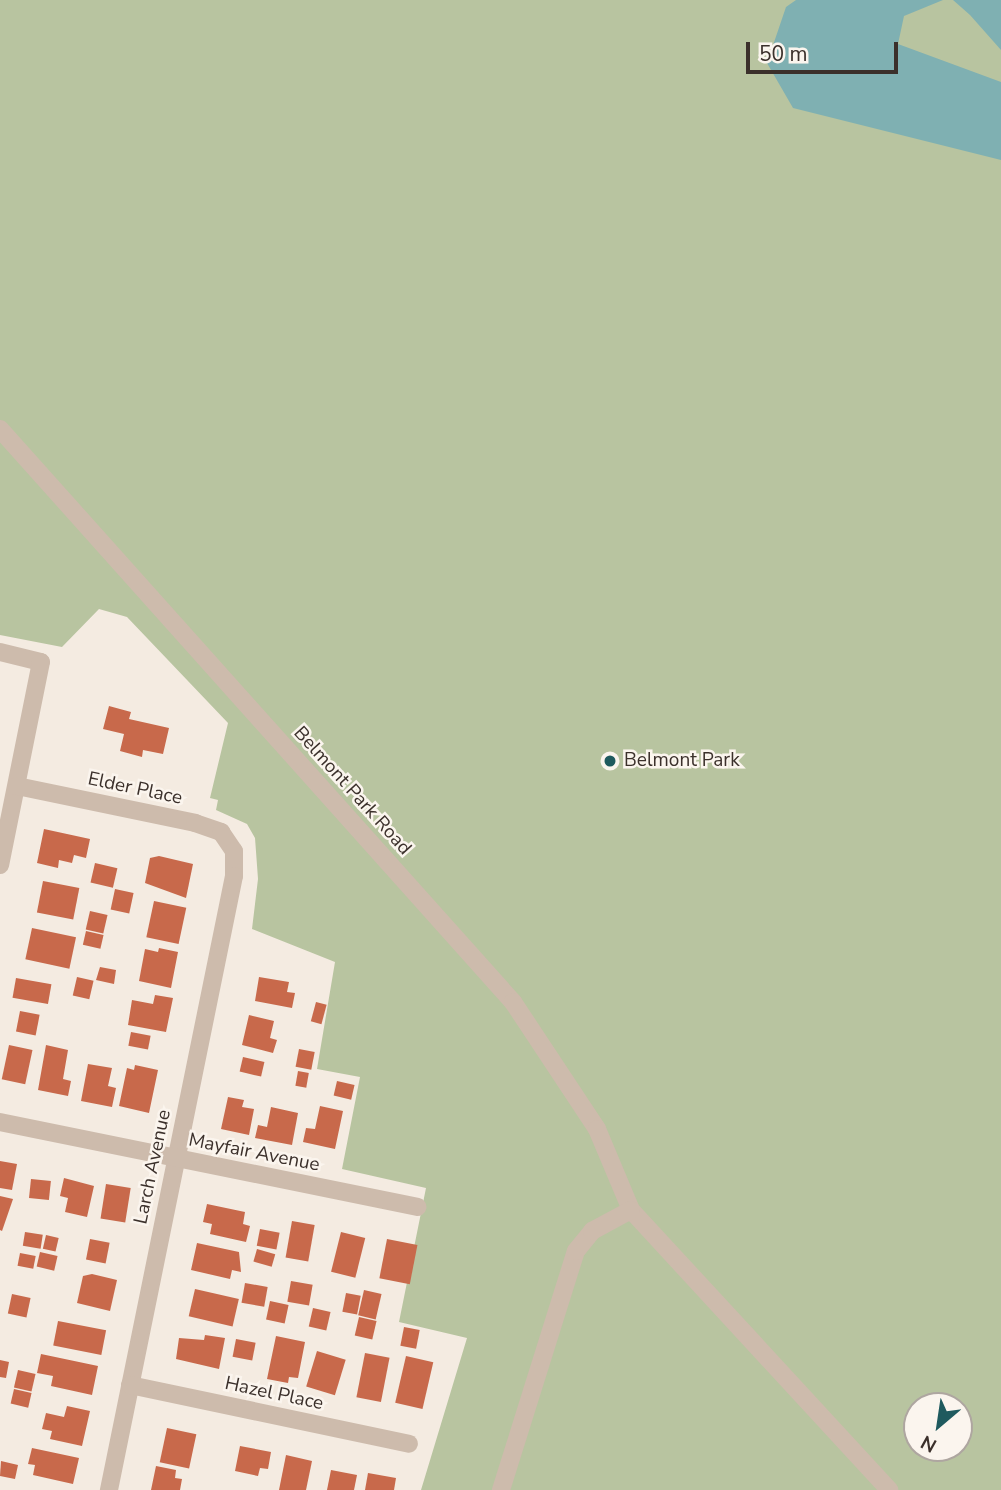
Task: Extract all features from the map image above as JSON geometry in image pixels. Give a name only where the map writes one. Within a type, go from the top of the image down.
[{"type":"street","name":"Belmont Park Road","points":[[0,429],[513,1002],[597,1129],[631,1210],[889,1490]]},
{"type":"street","points":[[0,652],[41,662],[0,865]]},
{"type":"street","name":"Elder Place","points":[[17,786],[195,823],[221,832],[234,851]]},
{"type":"street","name":"Larch Avenue","points":[[108,1490],[234,876],[234,851]]},
{"type":"street","name":"Mayfair Avenue","points":[[0,1122],[417,1207]]},
{"type":"street","points":[[501,1490],[576,1251],[592,1231],[631,1210]]},
{"type":"street","name":"Hazel Place","points":[[130,1385],[409,1444]]},
{"type":"green space","name":"Belmont Park","points":[[0,0],[1001,0],[1001,1490],[421,1490],[467,1338],[399,1322],[426,1188],[342,1169],[360,1077],[317,1069],[335,962],[252,929],[258,879],[255,838],[247,824],[216,810],[218,800],[210,798],[228,723],[127,617],[99,609],[62,647],[0,635]]},
{"type":"water","points":[[796,0],[943,0],[904,16],[898,44],[1001,82],[1001,160],[793,108],[767,63],[786,7]]},
{"type":"water","points":[[953,0],[1001,0],[1001,50],[970,15]]},
{"type":"building","points":[[109,706],[131,712],[129,719],[169,728],[163,754],[143,750],[142,757],[120,751],[124,734],[103,729]]},
{"type":"building","points":[[44,829],[90,839],[86,858],[74,855],[72,863],[59,860],[58,868],[37,863]]},
{"type":"building","points":[[159,856],[193,864],[186,898],[145,883],[150,858]]},
{"type":"building","points":[[95,863],[117,868],[113,888],[91,882]]},
{"type":"building","points":[[43,881],[79,888],[73,919],[37,912]]},
{"type":"building","points":[[115,889],[134,893],[129,913],[111,910]]},
{"type":"building","points":[[154,901],[186,908],[179,944],[146,937]]},
{"type":"building","points":[[90,911],[108,915],[103,934],[86,930]]},
{"type":"building","points":[[32,928],[76,937],[69,969],[25,959]]},
{"type":"building","points":[[86,931],[104,935],[100,949],[83,945]]},
{"type":"building","points":[[159,948],[178,952],[171,988],[139,981],[145,949],[158,952]]},
{"type":"building","points":[[100,967],[116,970],[114,984],[96,980]]},
{"type":"building","points":[[77,977],[94,981],[89,999],[73,996]]},
{"type":"building","points":[[259,977],[289,982],[287,992],[295,993],[292,1008],[255,1001]]},
{"type":"building","points":[[16,978],[51,984],[48,1004],[13,998]]},
{"type":"building","points":[[155,995],[173,998],[166,1032],[128,1025],[132,1000],[153,1004]]},
{"type":"building","points":[[316,1002],[327,1005],[321,1024],[311,1021]]},
{"type":"building","points":[[20,1011],[40,1015],[36,1035],[16,1032]]},
{"type":"building","points":[[249,1015],[274,1021],[270,1038],[277,1040],[273,1053],[242,1045]]},
{"type":"building","points":[[131,1032],[151,1036],[148,1050],[128,1046]]},
{"type":"building","points":[[9,1045],[32,1050],[25,1084],[2,1079]]},
{"type":"building","points":[[46,1045],[68,1050],[63,1079],[71,1081],[68,1096],[38,1090]]},
{"type":"building","points":[[299,1049],[315,1052],[311,1070],[296,1067]]},
{"type":"building","points":[[243,1057],[264,1062],[261,1077],[240,1072]]},
{"type":"building","points":[[88,1064],[112,1068],[108,1086],[116,1088],[112,1107],[81,1101]]},
{"type":"building","points":[[135,1065],[158,1070],[149,1113],[119,1106],[127,1068],[134,1070]]},
{"type":"building","points":[[298,1071],[309,1073],[306,1088],[295,1086]]},
{"type":"building","points":[[337,1081],[355,1085],[351,1100],[334,1096]]},
{"type":"building","points":[[228,1097],[244,1100],[242,1107],[254,1109],[249,1135],[221,1129]]},
{"type":"building","points":[[320,1106],[343,1111],[335,1149],[303,1142],[306,1128],[315,1129]]},
{"type":"building","points":[[271,1107],[298,1113],[292,1145],[255,1138],[258,1125],[267,1127]]},
{"type":"building","points":[[0,1161],[17,1164],[12,1190],[0,1188]]},
{"type":"building","points":[[64,1178],[94,1186],[87,1217],[65,1212],[68,1198],[60,1196]]},
{"type":"building","points":[[31,1179],[51,1181],[49,1200],[29,1198]]},
{"type":"building","points":[[106,1184],[131,1188],[125,1222],[101,1219]]},
{"type":"building","points":[[0,1196],[13,1199],[2,1231],[0,1230]]},
{"type":"building","points":[[207,1204],[245,1212],[243,1224],[250,1226],[246,1242],[210,1234],[212,1224],[203,1222]]},
{"type":"building","points":[[292,1221],[315,1225],[308,1261],[286,1257]]},
{"type":"building","points":[[260,1229],[280,1233],[276,1250],[257,1246]]},
{"type":"building","points":[[25,1232],[43,1235],[41,1249],[23,1246]]},
{"type":"building","points":[[341,1232],[365,1238],[355,1278],[331,1272]]},
{"type":"building","points":[[46,1235],[59,1238],[56,1252],[43,1249]]},
{"type":"building","points":[[90,1239],[110,1243],[106,1263],[86,1260]]},
{"type":"building","points":[[387,1239],[417,1245],[410,1284],[379,1278]]},
{"type":"building","points":[[197,1243],[239,1252],[241,1272],[232,1270],[230,1279],[191,1270]]},
{"type":"building","points":[[257,1249],[275,1254],[272,1267],[253,1261]]},
{"type":"building","points":[[40,1252],[58,1256],[54,1271],[37,1267]]},
{"type":"building","points":[[20,1253],[36,1256],[33,1269],[18,1266]]},
{"type":"building","points":[[92,1274],[117,1280],[110,1311],[77,1303],[83,1276]]},
{"type":"building","points":[[291,1281],[313,1285],[309,1306],[287,1302]]},
{"type":"building","points":[[245,1283],[268,1287],[264,1307],[242,1303]]},
{"type":"building","points":[[195,1289],[239,1299],[233,1326],[189,1316]]},
{"type":"building","points":[[364,1290],[382,1294],[376,1319],[358,1315]]},
{"type":"building","points":[[346,1293],[361,1296],[357,1315],[342,1312]]},
{"type":"building","points":[[12,1294],[31,1298],[26,1318],[8,1314]]},
{"type":"building","points":[[270,1301],[289,1305],[285,1324],[266,1320]]},
{"type":"building","points":[[313,1308],[331,1312],[326,1331],[309,1327]]},
{"type":"building","points":[[359,1317],[377,1321],[372,1340],[355,1336]]},
{"type":"building","points":[[58,1321],[106,1330],[101,1355],[53,1346]]},
{"type":"building","points":[[404,1327],[420,1330],[416,1349],[400,1346]]},
{"type":"building","points":[[205,1335],[225,1338],[219,1369],[176,1359],[179,1338],[204,1340]]},
{"type":"building","points":[[276,1336],[305,1342],[298,1378],[289,1377],[288,1383],[267,1379]]},
{"type":"building","points":[[236,1339],[256,1343],[252,1360],[233,1357]]},
{"type":"building","points":[[317,1351],[346,1360],[335,1395],[306,1386]]},
{"type":"building","points":[[365,1353],[390,1358],[381,1402],[356,1397]]},
{"type":"building","points":[[41,1354],[98,1366],[92,1395],[51,1386],[53,1376],[37,1373]]},
{"type":"building","points":[[406,1356],[433,1362],[422,1409],[395,1403]]},
{"type":"building","points":[[0,1360],[9,1362],[6,1378],[0,1377]]},
{"type":"building","points":[[18,1370],[36,1374],[31,1392],[14,1388]]},
{"type":"building","points":[[14,1389],[32,1393],[28,1408],[11,1404]]},
{"type":"building","points":[[67,1406],[90,1411],[82,1446],[50,1439],[52,1431],[42,1429],[46,1413],[64,1417]]},
{"type":"building","points":[[167,1428],[196,1434],[189,1468],[160,1462]]},
{"type":"building","points":[[240,1446],[271,1452],[268,1469],[260,1468],[258,1476],[235,1471]]},
{"type":"building","points":[[32,1448],[79,1458],[73,1484],[33,1475],[35,1465],[28,1464]]},
{"type":"building","points":[[286,1455],[312,1461],[306,1490],[279,1490]]},
{"type":"building","points":[[1,1461],[18,1465],[15,1479],[0,1476]]},
{"type":"building","points":[[156,1466],[176,1470],[175,1478],[182,1479],[180,1490],[151,1490]]},
{"type":"building","points":[[331,1470],[357,1475],[354,1490],[327,1490]]},
{"type":"building","points":[[368,1473],[396,1478],[394,1490],[365,1490]]},
{"type":"place","name":"Belmont Park","points":[[610,761]]}]
